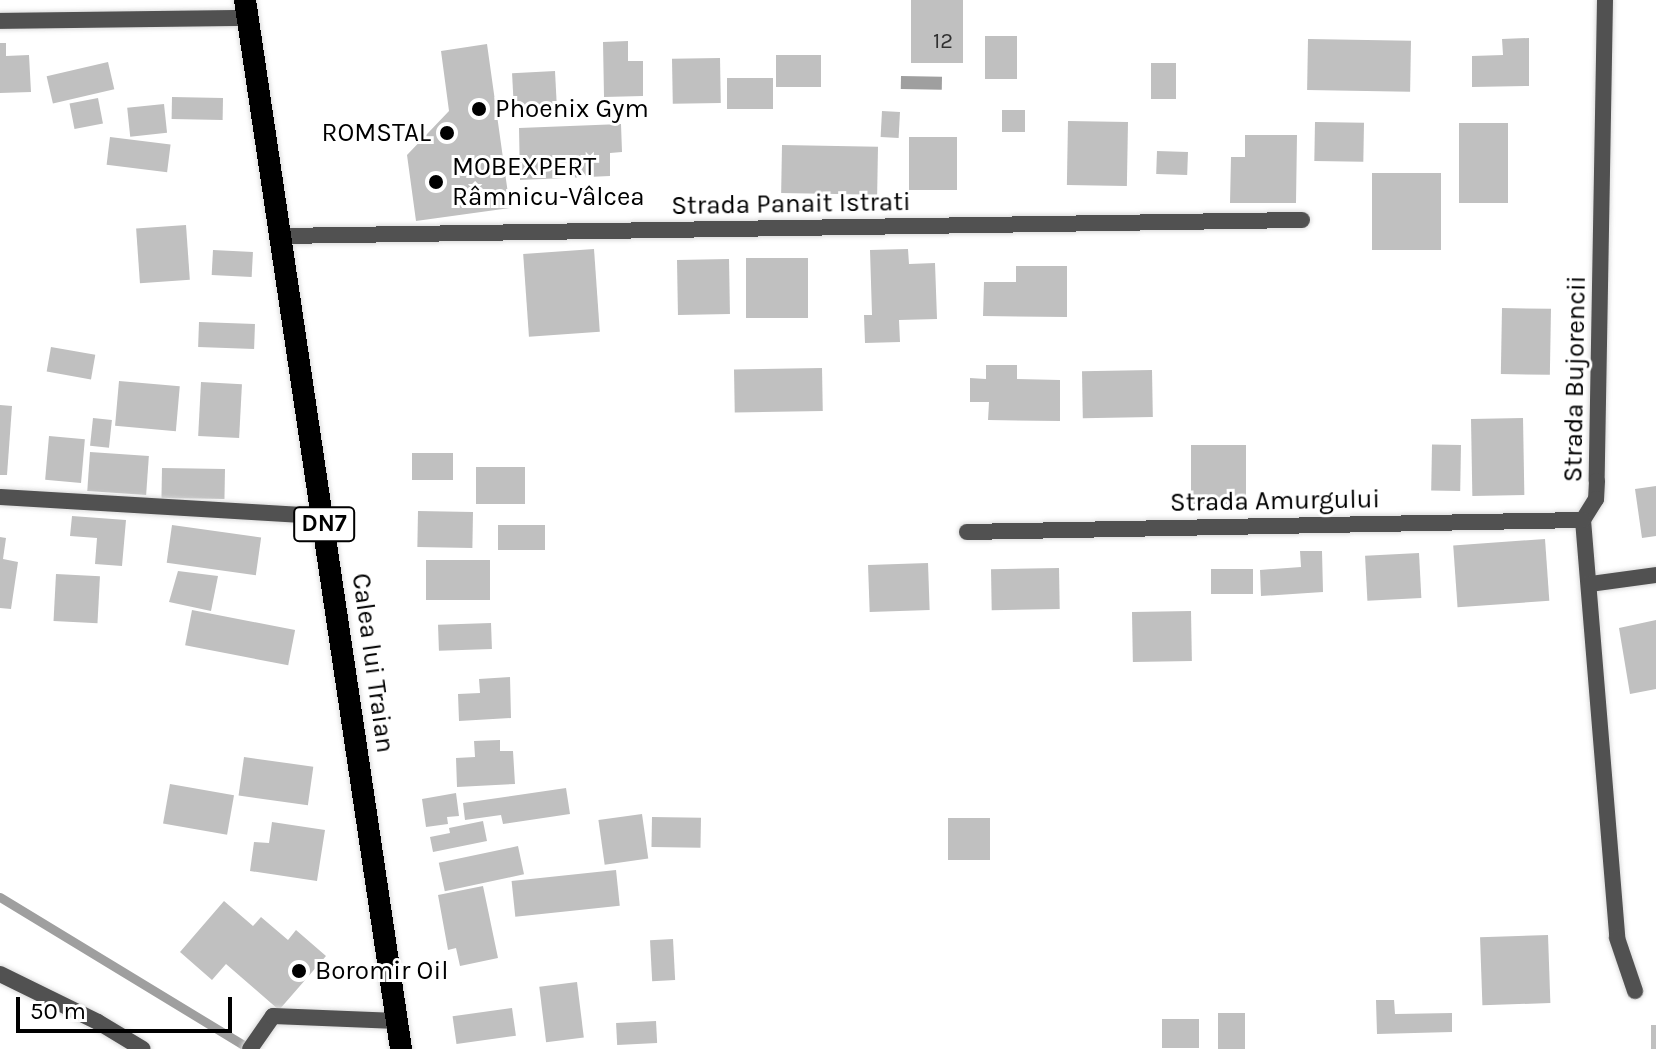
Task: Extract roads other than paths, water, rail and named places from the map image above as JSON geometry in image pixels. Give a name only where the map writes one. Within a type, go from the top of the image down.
[{"type":"highway","name":"Calea lui Traian","points":[[247,9],[401,1049]]},
{"type":"street","name":"Strada Bujorencii","points":[[1605,0],[1597,481],[1596,499],[1583,520],[1617,938],[1635,991]]},
{"type":"street","points":[[0,21],[247,9]]},
{"type":"street","name":"Strada Panait Istrati","points":[[281,236],[1302,220]]},
{"type":"street","points":[[0,497],[323,516]]},
{"type":"street","name":"Strada Amurgului","points":[[967,532],[1583,520]]},
{"type":"street","points":[[1590,584],[1656,575]]},
{"type":"street","points":[[0,974],[98,1022],[143,1049]]},
{"type":"street","points":[[250,1049],[273,1016],[397,1021]]},
{"type":"waterway","points":[[0,897],[250,1049]]},
{"type":"place","name":"Phoenix Gym","points":[[479,109]]},
{"type":"place","name":"ROMSTAL","points":[[447,133]]},
{"type":"place","name":"MOBEXPERT Râmnicu-Vâlcea","points":[[436,182]]},
{"type":"place","name":"Boromir Oil","points":[[299,971]]}]
